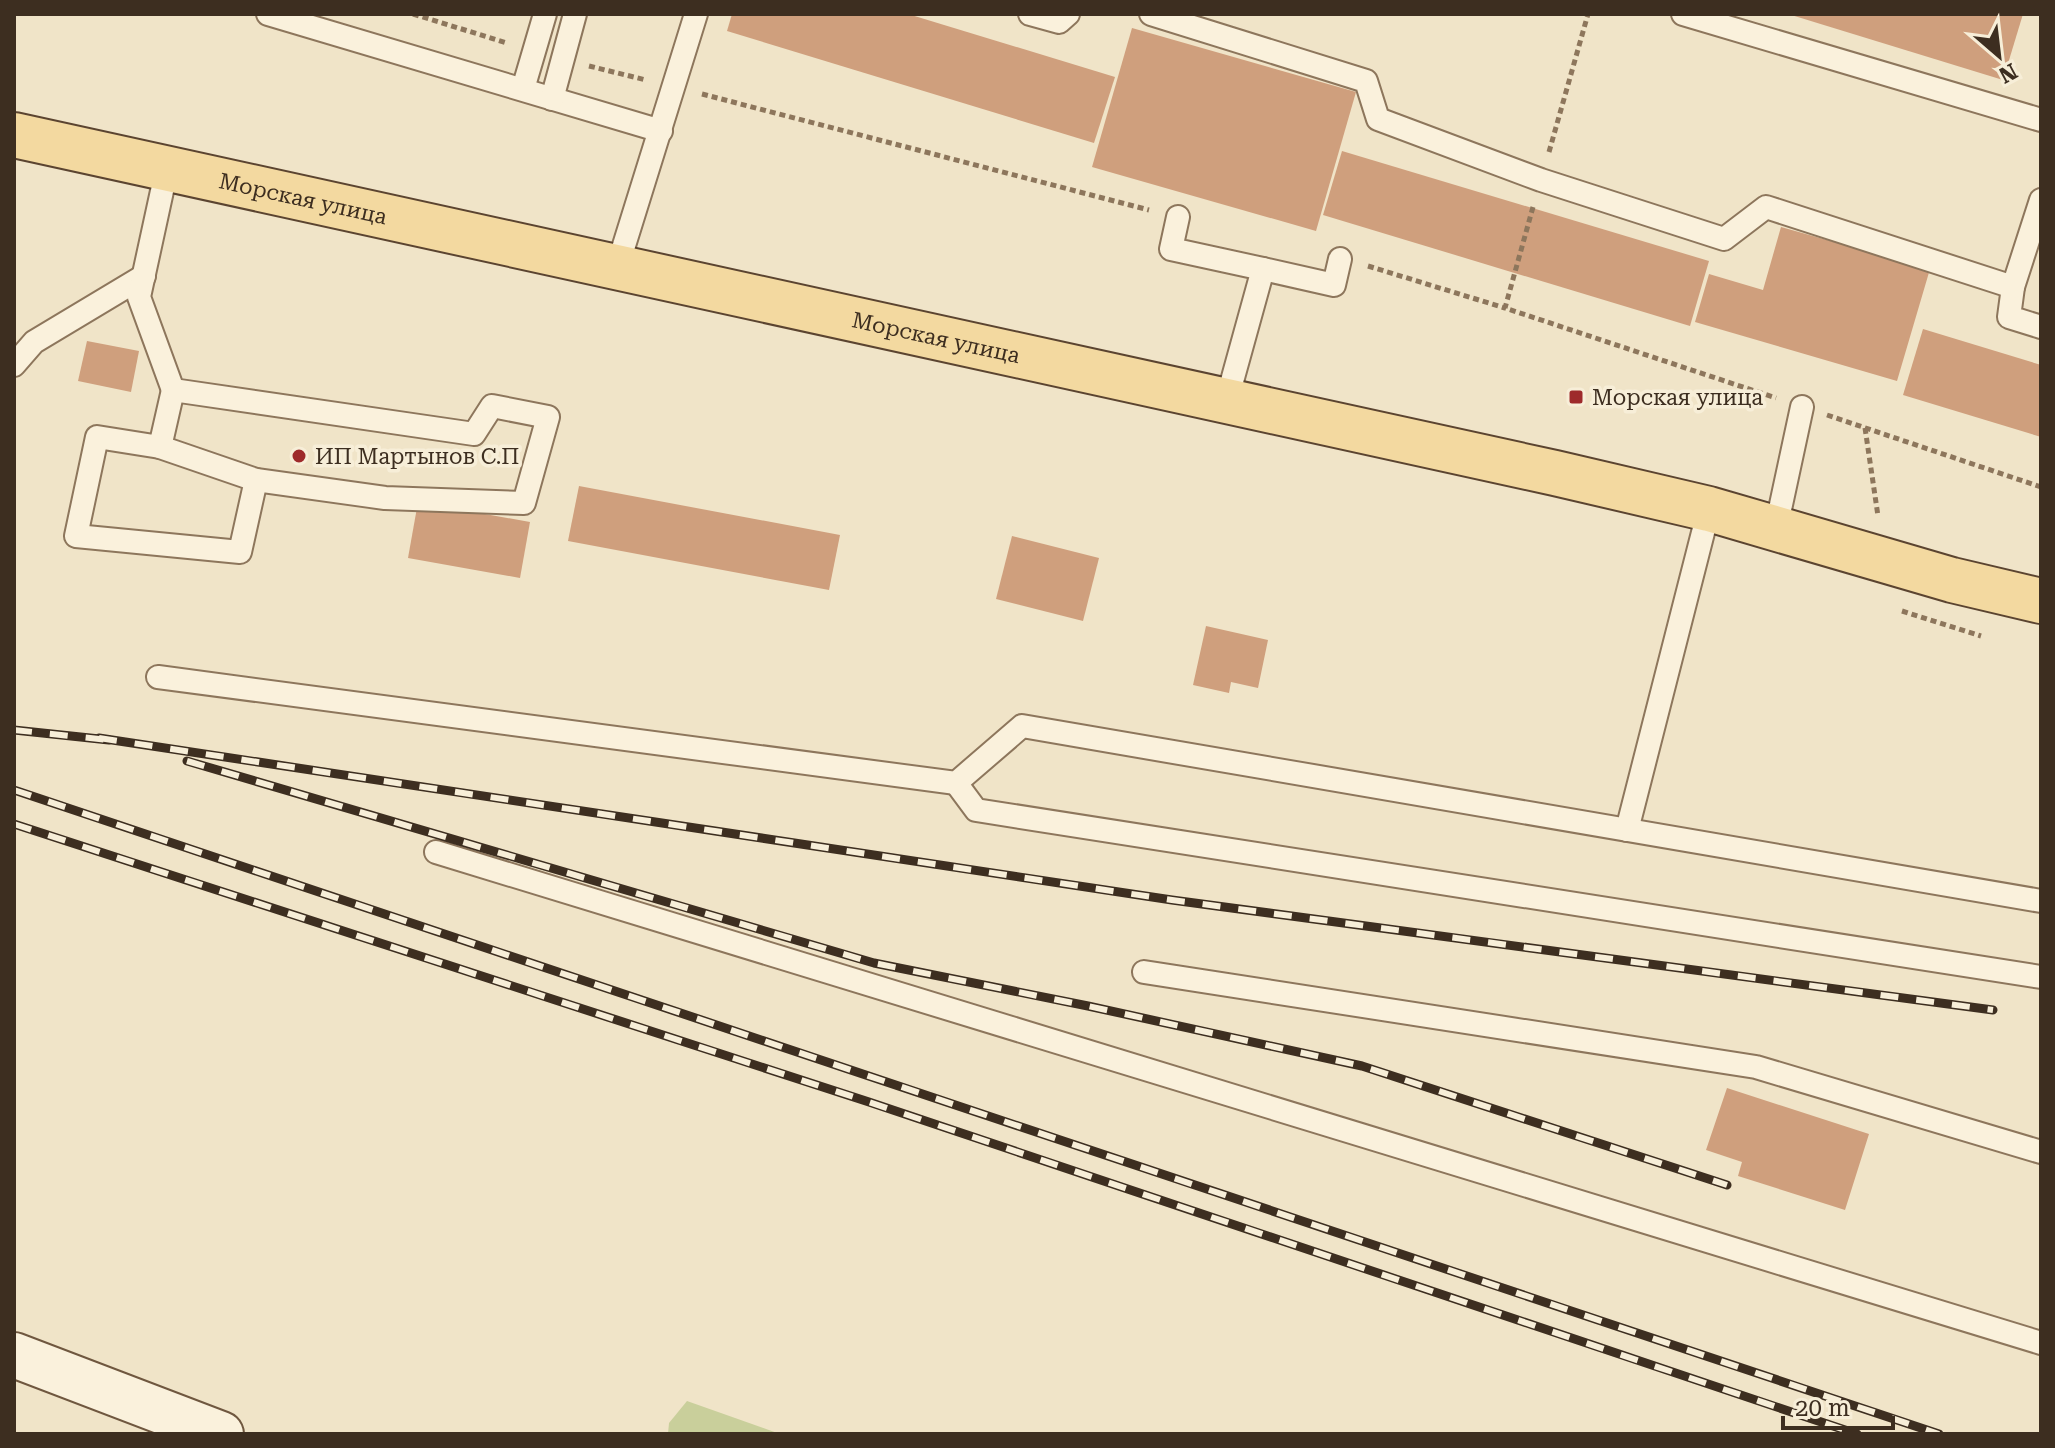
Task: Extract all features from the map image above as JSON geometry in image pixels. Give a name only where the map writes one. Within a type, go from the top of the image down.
[{"type":"main road","name":"Морская улица","points":[[14,135],[1709,509],[1952,580],[2041,601]]},
{"type":"main road","points":[[14,1355],[221,1434]]},
{"type":"lane","points":[[268,14],[661,131]]},
{"type":"lane","points":[[523,89],[545,14]]},
{"type":"lane","points":[[552,99],[575,14]]},
{"type":"lane","points":[[617,268],[696,14]]},
{"type":"lane","points":[[1030,14],[1059,22],[1068,14]]},
{"type":"lane","points":[[1151,14],[1366,81],[1378,119],[1541,180],[1724,239],[1766,207],[2013,287]]},
{"type":"lane","points":[[1683,14],[2041,120]]},
{"type":"lane","points":[[160,447],[173,390],[139,297],[167,168]]},
{"type":"lane","points":[[2041,200],[2013,287],[2009,317],[2041,327]]},
{"type":"lane","points":[[1178,217],[1171,249],[1334,285],[1340,259]]},
{"type":"lane","points":[[1226,403],[1263,269]]},
{"type":"lane","points":[[14,365],[34,342],[144,276]]},
{"type":"lane","points":[[173,390],[474,434],[492,406],[548,417],[524,503],[385,498],[256,480],[160,447],[97,437],[76,536],[240,552],[256,480]]},
{"type":"lane","points":[[1776,528],[1802,407]]},
{"type":"lane","points":[[1627,830],[1709,509]]},
{"type":"lane","points":[[158,677],[956,783],[976,810],[2041,977]]},
{"type":"lane","points":[[956,783],[1022,726],[2041,901]]},
{"type":"lane","points":[[436,852],[2041,1343]]},
{"type":"lane","points":[[1144,972],[1756,1067],[2041,1152]]},
{"type":"path","points":[[413,14],[534,52]]},
{"type":"path","points":[[1505,308],[1588,14]]},
{"type":"path","points":[[562,59],[1178,217]]},
{"type":"path","points":[[1340,259],[1407,276],[2041,487]]},
{"type":"green space","points":[[687,1401],[780,1434],[668,1434],[669,1423]]},
{"type":"building","points":[[732,14],[908,14],[1115,77],[1094,143],[727,31]]},
{"type":"building","points":[[1788,14],[2023,14],[2003,80]]},
{"type":"building","points":[[1132,28],[1356,92],[1316,231],[1092,167]]},
{"type":"building","points":[[1342,151],[1709,261],[1690,326],[1323,215]]},
{"type":"building","points":[[1781,227],[1930,269],[1897,381],[1695,322],[1709,274],[1763,290]]},
{"type":"building","points":[[1923,329],[2041,365],[2041,437],[1903,395]]},
{"type":"building","points":[[87,341],[139,351],[131,392],[78,381]]},
{"type":"building","points":[[579,486],[840,535],[829,590],[568,541]]},
{"type":"building","points":[[418,502],[530,522],[520,578],[408,558]]},
{"type":"building","points":[[1012,536],[1099,558],[1083,621],[996,599]]},
{"type":"building","points":[[1206,626],[1268,640],[1258,688],[1231,682],[1229,693],[1193,685]]},
{"type":"building","points":[[1727,1088],[1869,1134],[1845,1210],[1738,1176],[1742,1162],[1706,1150]]},
{"type":"railway","points":[[14,730],[109,740]]},
{"type":"railway","points":[[99,738],[1172,900],[1993,1010]]},
{"type":"railway","points":[[187,761],[874,963],[1362,1066],[1727,1185]]},
{"type":"railway","points":[[14,790],[1939,1434]]},
{"type":"railway","points":[[14,824],[869,1102],[1857,1434]]},
{"type":"place","name":"Морская улица","points":[[1576,397]]},
{"type":"place","name":"ИП Мартынов С.П","points":[[299,456]]}]
